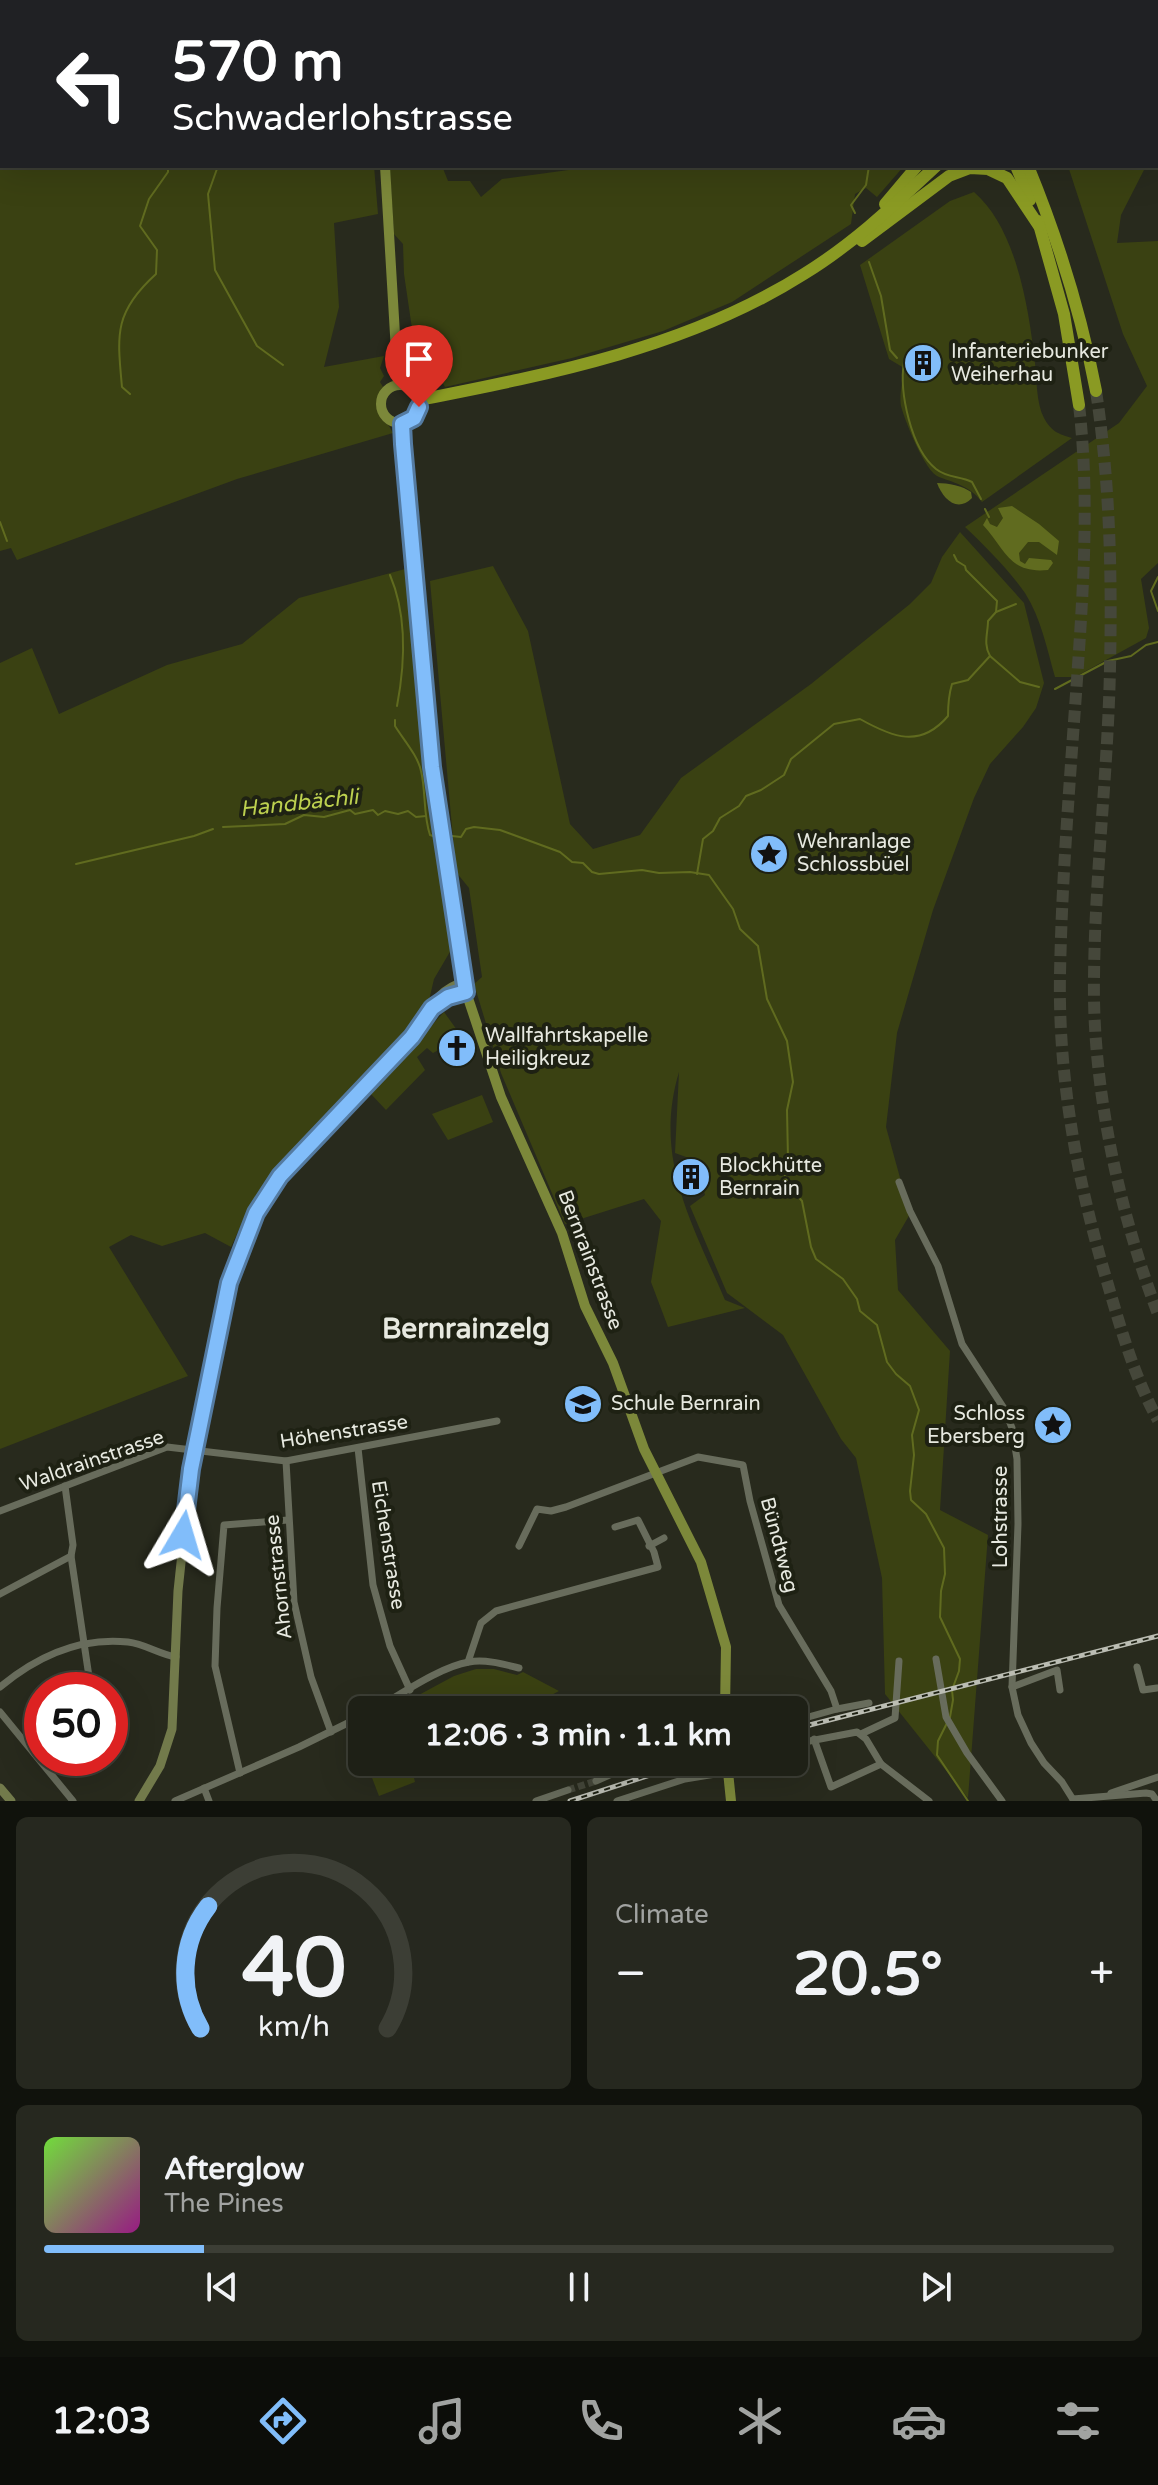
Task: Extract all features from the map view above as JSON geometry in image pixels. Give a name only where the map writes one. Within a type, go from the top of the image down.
[{"type":"highway","points":[[885,204],[915,168]]},
{"type":"highway","points":[[751,302],[829,249],[924,168]]},
{"type":"highway","points":[[804,275],[878,219],[934,168]]},
{"type":"highway","points":[[419,400],[633,350],[681,334],[804,275],[881,228],[939,183],[965,168],[988,169],[1007,178],[1039,226]]},
{"type":"highway","points":[[1017,168],[1039,226],[1064,314],[1079,405]]},
{"type":"highway","points":[[1029,168],[1070,282],[1096,391]]},
{"type":"main road","points":[[385,168],[398,385]]},
{"type":"main road","points":[[398,385],[409,387],[419,400],[418,413],[402,424],[387,418],[381,409],[386,391],[398,385]]},
{"type":"main road","name":"Bernrainstrasse","points":[[402,424],[432,767],[465,987],[501,1097],[562,1233],[582,1299],[613,1363],[644,1449],[701,1562],[723,1633],[727,1661],[726,1696]]},
{"type":"main road","points":[[141,1800],[160,1766],[172,1729],[183,1535],[195,1451],[229,1283],[256,1213],[280,1176],[412,1037],[432,1008],[465,987]]},
{"type":"main road","points":[[728,1776],[731,1801]]},
{"type":"main road","points":[[0,1788],[11,1801]]},
{"type":"street","name":"Lohstrasse","points":[[899,1182],[938,1266],[962,1344],[1005,1410],[1012,1428],[1017,1459],[1018,1524],[1012,1687],[1018,1715],[1031,1743],[1074,1800]]},
{"type":"street","name":"Höhenstrasse","points":[[195,1451],[286,1461],[497,1421]]},
{"type":"street","name":"Waldrainstrasse","points":[[0,1511],[167,1447],[195,1451]]},
{"type":"street","name":"Eichenstrasse","points":[[358,1448],[373,1585],[390,1646],[410,1690]]},
{"type":"street","name":"Bündtweg","points":[[656,1473],[698,1457],[743,1465],[779,1605],[831,1691],[837,1709]]},
{"type":"street","name":"Ahornstrasse","points":[[286,1461],[294,1602],[300,1639],[331,1732]]},
{"type":"street","points":[[519,1546],[537,1509],[559,1509],[656,1473]]},
{"type":"street","points":[[65,1486],[73,1545],[71,1556],[88,1672]]},
{"type":"street","points":[[240,1773],[215,1666],[224,1525],[288,1520]]},
{"type":"street","points":[[468,1662],[476,1631],[487,1616],[496,1611],[658,1567],[638,1520],[615,1527]]},
{"type":"street","points":[[649,1546],[664,1538]]},
{"type":"street","points":[[0,1594],[71,1556]]},
{"type":"street","points":[[0,1687],[33,1663],[59,1651],[83,1645],[128,1642],[176,1657]]},
{"type":"street","points":[[936,1659],[948,1721],[1002,1801]]},
{"type":"street","points":[[808,1740],[847,1732],[861,1734],[895,1718],[899,1661]]},
{"type":"street","points":[[399,1696],[436,1675],[468,1662],[492,1662],[519,1668]]},
{"type":"street","points":[[1137,1667],[1143,1690],[1158,1689]]},
{"type":"street","points":[[1012,1687],[1057,1670],[1060,1690]]},
{"type":"street","points":[[808,1717],[869,1703]]},
{"type":"street","points":[[0,1712],[24,1737]]},
{"type":"street","points":[[175,1801],[348,1723]]},
{"type":"street","points":[[861,1734],[881,1764],[929,1801]]},
{"type":"street","points":[[814,1739],[831,1787],[881,1764]]},
{"type":"street","points":[[55,1776],[73,1801]]},
{"type":"street","points":[[596,1781],[607,1776]]},
{"type":"street","points":[[617,1801],[696,1776]]},
{"type":"street","points":[[1074,1800],[1105,1795],[1158,1777]]},
{"type":"street","points":[[204,1788],[209,1801]]},
{"type":"street","points":[[536,1801],[568,1790]]},
{"type":"street","points":[[1105,1795],[1155,1797]]},
{"type":"shaded area","points":[[0,168],[374,168],[378,214],[334,223],[339,307],[324,367],[384,356],[380,368],[384,376],[380,382],[383,387],[378,407],[393,433],[237,479],[17,560],[11,548],[0,551]]},
{"type":"shaded area","points":[[443,168],[448,181],[470,181],[481,197],[502,179],[576,168],[902,168],[877,197],[866,188],[855,194],[851,224],[732,302],[663,331],[572,358],[445,387],[424,350],[425,341],[414,342],[403,244],[394,234],[390,170]]},
{"type":"shaded area","points":[[1069,168],[1145,168],[1121,215],[1117,243],[1158,241],[1158,563],[1141,579],[1149,628],[1146,638],[1075,677],[1055,677],[1039,623],[1025,593],[965,527],[1119,423],[1147,386],[1123,334]]},
{"type":"shaded area","points":[[974,192],[989,208],[1011,248],[1029,319],[1041,412],[1052,429],[1072,438],[982,502],[968,489],[939,477],[922,456],[901,406],[904,368],[889,359],[860,265],[950,201]]},
{"type":"shaded area","points":[[937,483],[964,488],[971,492],[972,498],[961,504],[951,502]]},
{"type":"shaded area","points":[[1012,506],[1059,541],[1057,555],[1039,542],[1028,542],[1019,553],[1020,561],[1025,564],[1029,558],[1051,560],[1053,563],[1048,570],[1016,564],[983,525],[987,518],[990,524],[997,527],[1003,518],[998,508]]},
{"type":"shaded area","points":[[960,532],[1024,603],[1044,683],[1036,708],[990,764],[974,798],[933,910],[897,1033],[886,1127],[910,1214],[895,1240],[898,1290],[950,1351],[940,1510],[988,1535],[968,1798],[885,1694],[882,1578],[856,1458],[841,1439],[783,1335],[727,1293],[690,1206],[705,1195],[697,1161],[675,1153],[679,1072],[672,1103],[671,1133],[673,1162],[680,1189],[725,1300],[745,1308],[668,1327],[651,1282],[661,1221],[644,1199],[565,1224],[501,1073],[474,984],[482,977],[469,888],[456,872],[430,581],[493,566],[528,631],[570,824],[593,849],[640,835],[681,778],[811,684],[910,604],[931,583],[942,557]]},
{"type":"shaded area","points":[[405,569],[426,778],[451,950],[434,979],[427,1009],[276,1172],[251,1203],[231,1247],[205,1233],[162,1246],[131,1235],[109,1247],[188,1376],[0,1449],[0,663],[32,648],[59,714],[167,665],[242,644],[299,598]]},
{"type":"shaded area","points":[[444,1012],[462,1037],[433,1053],[427,1048],[417,1057],[425,1070],[386,1110],[370,1093]]},
{"type":"shaded area","points":[[482,1095],[493,1122],[448,1140],[432,1114]]},
{"type":"shaded area","points":[[476,1669],[494,1669],[517,1675],[523,1672],[559,1691],[550,1696],[417,1696],[454,1676]]},
{"type":"shaded area","points":[[371,1776],[414,1776],[415,1782],[379,1796]]},
{"type":"waterway","points":[[130,394],[122,387],[119,352],[121,325],[132,300],[156,274],[157,250],[140,226],[149,199],[168,168]]},
{"type":"waterway","points":[[217,168],[208,194],[215,270],[257,346],[283,365]]},
{"type":"waterway","points":[[855,213],[851,205],[866,185],[869,168]]},
{"type":"waterway","points":[[869,262],[881,296],[890,350],[897,358]]},
{"type":"waterway","points":[[904,362],[905,404],[920,448],[940,472],[972,482],[981,499]]},
{"type":"waterway","points":[[985,509],[989,517]]},
{"type":"waterway","points":[[0,522],[7,541]]},
{"type":"waterway","points":[[954,555],[997,601],[996,612],[988,621],[986,643],[990,656]]},
{"type":"waterway","points":[[390,575],[396,590],[403,640],[397,706]]},
{"type":"waterway","points":[[1158,577],[1151,591],[1158,611]]},
{"type":"waterway","points":[[996,612],[1016,604]]},
{"type":"waterway","points":[[1055,689],[1108,661],[1131,656],[1146,645],[1158,642]]},
{"type":"waterway","points":[[697,874],[703,839],[713,831],[720,818],[739,806],[746,796],[784,775],[791,759],[834,724],[860,719],[895,735],[906,737],[927,733],[948,716],[952,684],[968,680],[990,656],[1020,682],[1039,687]]},
{"type":"waterway","points":[[395,720],[395,726],[419,765],[428,827],[433,836]]},
{"type":"waterway","name":"Handbächli","points":[[223,827],[285,824],[304,815],[324,817],[350,810],[355,814],[373,810],[378,815],[385,811],[398,814],[408,811],[416,817],[426,816]]},
{"type":"waterway","points":[[452,836],[461,837],[466,829],[474,827],[500,830],[560,852],[572,862],[583,863],[599,874],[642,870],[709,875],[733,909],[740,929],[758,946],[767,999],[787,1041],[793,1082],[787,1110],[788,1159],[785,1175],[802,1201],[816,1259],[843,1279],[857,1299],[860,1311],[877,1325],[887,1362],[910,1386],[919,1410],[912,1435],[914,1455],[910,1491],[911,1500],[926,1514],[944,1548],[945,1574],[940,1617],[960,1659],[952,1690],[950,1717]]},
{"type":"waterway","name":"Handbächli","points":[[76,864],[213,829]]},
{"type":"waterway","points":[[947,1723],[938,1741],[937,1755],[968,1801]]},
{"type":"tunnel","points":[[1096,391],[1107,495],[1111,633],[1095,938],[1095,1019],[1103,1105],[1120,1191],[1158,1314]]},
{"type":"tunnel","points":[[1079,405],[1084,470],[1084,535],[1063,897],[1060,974],[1062,1051],[1071,1128],[1086,1204],[1128,1351],[1158,1420]]},
{"type":"tunnel","points":[[568,1790],[596,1781]]},
{"type":"railway","points":[[808,1725],[1158,1636]]},
{"type":"railway","points":[[570,1801],[647,1776]]},
{"type":"place","name":"Infanteriebunker Weiherhau","points":[[923,363]]},
{"type":"place","name":"Wehranlage Schlossbüel","points":[[769,854]]},
{"type":"place","name":"Wallfahrtskapelle Heiligkreuz","points":[[457,1048]]},
{"type":"place","name":"Blockhütte Bernrain","points":[[691,1177]]},
{"type":"place","name":"Schule Bernrain","points":[[583,1404]]},
{"type":"place","name":"Schloss Ebersberg","points":[[1053,1425]]},
{"type":"district","name":"Bernrainzelg","points":[[466,1329]]},
{"type":"route","points":[[183,1535],[191,1469],[229,1283],[256,1213],[280,1176],[412,1037],[432,1008],[448,997],[466,992],[432,767],[403,444],[402,424],[414,418],[419,407]]}]
